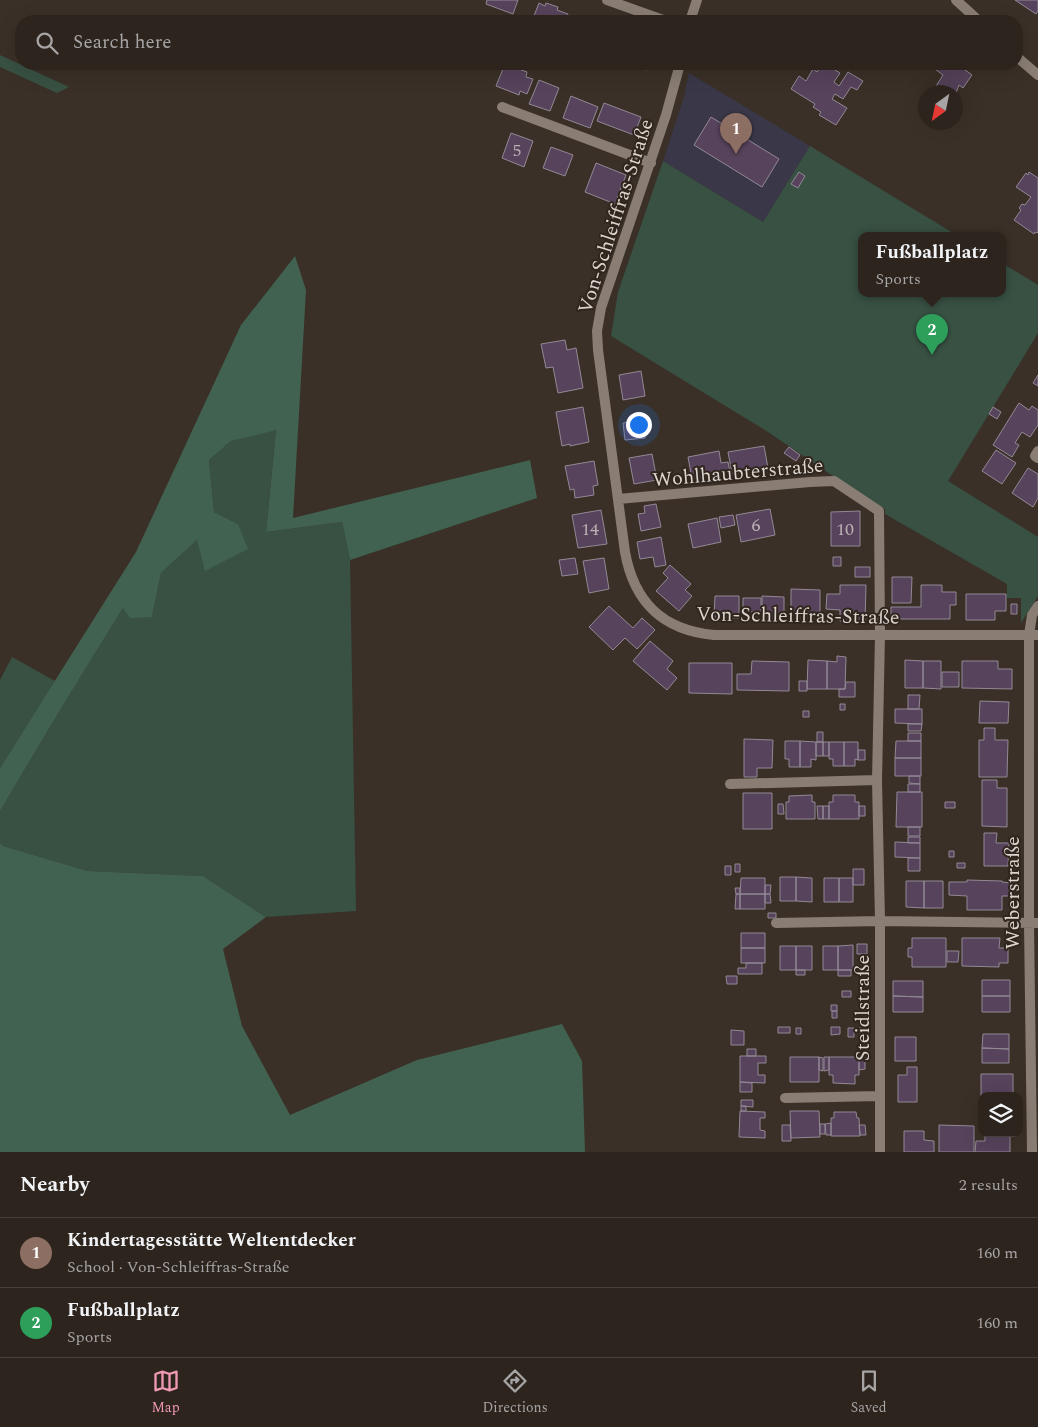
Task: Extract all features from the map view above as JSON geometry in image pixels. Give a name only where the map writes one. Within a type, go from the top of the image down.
[{"type":"street","points":[[692,15],[697,0]]},
{"type":"street","points":[[956,0],[972,15]]},
{"type":"street","points":[[614,1],[650,15]]},
{"type":"street","points":[[1023,62],[1038,75]]},
{"type":"street","name":"Von-Schleiffras-Straße","points":[[678,70],[651,163],[601,308],[596,331],[628,570],[634,585],[649,606],[668,622],[698,633],[714,635],[1034,635]]},
{"type":"street","points":[[502,107],[651,163]]},
{"type":"street","points":[[1038,451],[1035,456],[1038,458]]},
{"type":"street","name":"Wohlhaubterstraße","points":[[618,500],[834,481],[880,510],[880,635]]},
{"type":"street","name":"Weberstraße","points":[[1032,1152],[1034,635],[1032,615],[1038,606]]},
{"type":"street","name":"Steidlstraße","points":[[880,635],[877,780],[880,921],[880,1152]]},
{"type":"street","points":[[730,784],[877,780]]},
{"type":"street","points":[[776,923],[880,921],[1034,923]]},
{"type":"street","points":[[785,1098],[880,1096]]},
{"type":"shaded area","points":[[689,73],[810,146],[763,222],[663,161],[684,97]]},
{"type":"green space","points":[[0,55],[15,62],[15,70],[32,70],[69,87],[57,93],[0,67]]},
{"type":"green space","points":[[810,146],[951,232],[858,232],[858,297],[1006,297],[1006,265],[1038,285],[1038,333],[948,481],[1038,537],[1038,596],[1021,623],[1021,598],[1007,598],[1007,584],[885,514],[885,509],[768,432],[611,336],[618,292],[663,161],[763,222]]},
{"type":"green space","points":[[295,256],[306,290],[293,518],[530,460],[537,498],[350,560],[342,522],[266,532],[276,430],[231,441],[209,460],[214,512],[238,524],[248,549],[205,571],[197,540],[161,573],[152,617],[130,618],[123,608],[0,811],[0,768],[136,552],[241,325]]},
{"type":"green space","points":[[276,429],[266,532],[342,522],[350,560],[356,911],[266,917],[203,876],[88,871],[3,846],[0,843],[0,811],[123,608],[152,617],[161,573],[197,540],[238,524],[214,512],[209,460],[231,441]]},
{"type":"green space","points":[[12,657],[55,681],[0,768],[0,680]]},
{"type":"green space","points":[[0,843],[3,846],[88,871],[203,876],[266,917],[223,949],[242,1026],[290,1115],[417,1060],[562,1024],[582,1061],[585,1152],[0,1152]]},
{"type":"building","points":[[487,0],[518,0],[513,14],[486,4]]},
{"type":"building","points":[[1015,0],[1038,0],[1038,11],[1036,14]]},
{"type":"building","points":[[539,3],[545,6],[546,3],[558,7],[557,10],[568,14],[568,15],[534,15]]},
{"type":"building","points":[[503,70],[522,70],[527,72],[526,77],[533,79],[527,94],[520,91],[519,95],[496,86]]},
{"type":"building","points":[[812,70],[817,72],[818,70],[835,70],[840,73],[834,82],[839,86],[848,72],[863,81],[857,90],[851,87],[843,99],[835,94],[832,99],[847,108],[836,125],[819,115],[821,112],[813,107],[815,104],[791,89],[799,76],[806,81]]},
{"type":"building","points":[[936,70],[965,70],[972,75],[963,88],[963,85],[937,85],[943,75]]},
{"type":"building","points":[[539,80],[559,88],[550,111],[529,104]]},
{"type":"building","points":[[571,96],[598,107],[590,128],[563,118]]},
{"type":"building","points":[[604,103],[641,117],[634,135],[597,121]]},
{"type":"building","points":[[711,117],[779,159],[762,187],[694,145]]},
{"type":"building","points":[[511,133],[533,141],[524,167],[502,158]]},
{"type":"building","points":[[551,147],[573,155],[565,176],[543,168]]},
{"type":"building","points":[[596,163],[626,175],[615,204],[585,192]]},
{"type":"building","points":[[799,172],[805,176],[798,188],[791,184]]},
{"type":"building","points":[[1029,172],[1038,178],[1038,232],[1034,234],[1014,220],[1021,210],[1019,208],[1022,204],[1025,205],[1031,197],[1016,187],[1026,173],[1028,175]]},
{"type":"building","points":[[565,340],[567,350],[576,348],[583,388],[558,393],[553,367],[546,368],[541,344]]},
{"type":"building","points":[[641,371],[645,396],[623,400],[619,375]]},
{"type":"building","points":[[1038,375],[1038,386],[1033,383]]},
{"type":"building","points":[[1019,403],[1029,410],[1032,406],[1038,410],[1038,425],[1030,437],[1022,432],[1015,443],[1019,445],[1012,457],[993,445]]},
{"type":"building","points":[[583,407],[589,442],[562,446],[556,412]]},
{"type":"building","points":[[993,407],[1001,412],[997,419],[989,414]]},
{"type":"building","points":[[644,420],[645,438],[625,440],[623,423]]},
{"type":"building","points":[[764,446],[768,468],[732,474],[728,452]]},
{"type":"building","points":[[789,447],[800,455],[796,461],[784,453]]},
{"type":"building","points":[[996,450],[1016,463],[1002,484],[982,471]]},
{"type":"building","points":[[719,451],[721,463],[728,462],[730,472],[692,479],[688,457]]},
{"type":"building","points":[[652,454],[657,480],[634,484],[629,458]]},
{"type":"building","points":[[594,461],[598,485],[593,486],[594,495],[575,498],[574,489],[570,490],[565,466]]},
{"type":"building","points":[[1028,468],[1038,474],[1038,498],[1033,507],[1012,493]]},
{"type":"building","points":[[656,504],[661,527],[641,531],[638,514],[645,513],[644,506]]},
{"type":"building","points":[[770,509],[775,535],[741,542],[736,515]]},
{"type":"building","points":[[601,510],[607,544],[578,548],[572,515]]},
{"type":"building","points":[[860,511],[860,546],[831,546],[831,512]]},
{"type":"building","points":[[733,515],[735,525],[721,528],[719,517]]},
{"type":"building","points":[[717,518],[721,542],[693,548],[688,524]]},
{"type":"building","points":[[661,537],[666,565],[655,567],[653,557],[640,559],[637,542]]},
{"type":"building","points":[[833,557],[841,557],[841,566],[833,566]]},
{"type":"building","points":[[575,558],[578,574],[562,576],[559,560]]},
{"type":"building","points":[[604,558],[609,589],[589,593],[583,561]]},
{"type":"building","points":[[670,565],[691,584],[685,590],[692,596],[679,611],[656,591],[668,578],[663,573]]},
{"type":"building","points":[[855,567],[870,567],[870,577],[855,577]]},
{"type":"building","points":[[892,577],[912,577],[911,603],[892,603]]},
{"type":"building","points":[[840,585],[866,585],[865,622],[840,621],[840,610],[826,609],[827,594],[840,594]]},
{"type":"building","points":[[921,585],[942,585],[942,592],[956,592],[956,605],[950,605],[950,619],[891,619],[891,607],[921,607]]},
{"type":"building","points":[[791,589],[820,590],[820,615],[791,615]]},
{"type":"building","points":[[966,594],[1006,594],[1006,611],[995,611],[995,620],[966,620]]},
{"type":"building","points":[[715,596],[739,596],[739,618],[714,617]]},
{"type":"building","points":[[762,596],[784,597],[784,620],[762,620]]},
{"type":"building","points":[[743,598],[761,598],[761,612],[743,612]]},
{"type":"building","points":[[1011,604],[1017,604],[1017,614],[1011,614]]},
{"type":"building","points":[[609,606],[633,628],[642,618],[655,630],[637,649],[625,638],[613,650],[589,627]]},
{"type":"building","points":[[650,641],[673,661],[667,669],[677,678],[667,690],[633,661]]},
{"type":"building","points":[[837,656],[846,657],[845,689],[827,689],[827,661],[837,662]]},
{"type":"building","points":[[808,660],[827,661],[827,689],[807,689]]},
{"type":"building","points":[[905,660],[923,661],[923,688],[905,688]]},
{"type":"building","points":[[752,661],[789,662],[789,691],[737,690],[737,674],[751,674]]},
{"type":"building","points":[[923,661],[941,661],[941,689],[923,688]]},
{"type":"building","points":[[962,661],[998,661],[998,669],[1012,669],[1012,689],[962,688]]},
{"type":"building","points":[[689,663],[732,663],[732,694],[689,693]]},
{"type":"building","points":[[942,672],[959,672],[959,687],[942,687]]},
{"type":"building","points":[[799,681],[807,681],[807,691],[799,691]]},
{"type":"building","points":[[846,682],[855,682],[855,697],[839,697],[839,689],[845,689]]},
{"type":"building","points":[[908,695],[920,695],[919,709],[908,709]]},
{"type":"building","points":[[980,701],[1009,702],[1008,723],[979,723]]},
{"type":"building","points":[[840,704],[845,704],[845,710],[840,710]]},
{"type":"building","points":[[895,709],[922,709],[922,724],[895,723]]},
{"type":"building","points":[[803,711],[809,711],[809,717],[803,717]]},
{"type":"building","points":[[908,724],[922,724],[921,731],[908,731]]},
{"type":"building","points":[[984,728],[995,728],[995,740],[1008,740],[1007,777],[979,777],[979,740],[984,740]]},
{"type":"building","points":[[817,732],[823,732],[823,742],[817,742]]},
{"type":"building","points":[[908,733],[921,733],[921,741],[908,741]]},
{"type":"building","points":[[744,739],[773,740],[772,768],[757,768],[757,777],[744,777]]},
{"type":"building","points":[[785,741],[800,741],[800,767],[789,767],[789,759],[785,759]]},
{"type":"building","points":[[800,741],[816,742],[816,760],[811,759],[811,767],[800,767]]},
{"type":"building","points":[[896,741],[921,741],[921,758],[895,758]]},
{"type":"building","points":[[816,742],[823,742],[823,756],[816,756]]},
{"type":"building","points":[[823,742],[829,742],[829,756],[823,756]]},
{"type":"building","points":[[829,742],[844,742],[844,766],[833,766],[833,759],[829,759]]},
{"type":"building","points":[[844,742],[858,742],[858,760],[855,759],[855,766],[844,766]]},
{"type":"building","points":[[858,750],[865,750],[865,760],[858,760]]},
{"type":"building","points":[[895,758],[921,758],[921,776],[895,776]]},
{"type":"building","points":[[909,776],[920,776],[920,784],[909,783]]},
{"type":"building","points":[[982,780],[997,780],[997,788],[1007,788],[1007,827],[982,826]]},
{"type":"building","points":[[908,784],[920,784],[920,792],[908,792]]},
{"type":"building","points":[[897,792],[922,792],[922,827],[896,827]]},
{"type":"building","points":[[743,793],[772,793],[772,829],[743,829]]},
{"type":"building","points":[[812,795],[812,802],[815,802],[815,819],[786,819],[786,802],[789,802],[789,796]]},
{"type":"building","points":[[833,795],[855,795],[855,802],[859,802],[859,819],[829,819],[829,802],[833,802]]},
{"type":"building","points":[[945,802],[955,802],[955,808],[945,808]]},
{"type":"building","points":[[778,804],[783,804],[784,814],[778,814]]},
{"type":"building","points":[[817,806],[823,806],[823,819],[818,819]]},
{"type":"building","points":[[823,806],[829,806],[829,819],[823,819]]},
{"type":"building","points":[[859,806],[865,806],[865,816],[859,816]]},
{"type":"building","points":[[908,827],[920,827],[920,836],[908,836]]},
{"type":"building","points":[[984,833],[997,833],[996,843],[1009,843],[1008,866],[984,866]]},
{"type":"building","points":[[908,837],[920,837],[920,843],[908,843]]},
{"type":"building","points":[[895,842],[920,843],[920,858],[895,857]]},
{"type":"building","points":[[949,851],[954,851],[954,857],[949,857]]},
{"type":"building","points":[[908,858],[920,858],[920,871],[908,871]]},
{"type":"building","points":[[957,863],[965,863],[965,868],[957,868]]},
{"type":"building","points":[[735,864],[740,864],[740,872],[735,872]]},
{"type":"building","points":[[725,866],[731,866],[731,875],[725,875]]},
{"type":"building","points":[[853,869],[864,869],[864,885],[853,885]]},
{"type":"building","points":[[780,877],[796,877],[796,901],[780,901]]},
{"type":"building","points":[[796,877],[812,878],[812,902],[796,901]]},
{"type":"building","points":[[741,878],[765,878],[765,894],[740,894]]},
{"type":"building","points":[[824,878],[839,878],[839,902],[824,902]]},
{"type":"building","points":[[839,878],[853,878],[853,902],[839,902]]},
{"type":"building","points":[[967,880],[1012,883],[1012,896],[1002,896],[1002,910],[967,910],[967,896],[949,895],[949,882],[967,882]]},
{"type":"building","points":[[906,881],[924,881],[924,908],[906,907]]},
{"type":"building","points":[[924,881],[943,881],[943,908],[924,908]]},
{"type":"building","points":[[765,885],[771,885],[770,894],[765,894]]},
{"type":"building","points":[[735,888],[740,888],[740,894],[736,894]]},
{"type":"building","points":[[736,894],[740,894],[740,909],[735,909]]},
{"type":"building","points":[[740,894],[765,894],[765,909],[740,909]]},
{"type":"building","points":[[765,894],[770,894],[771,903],[765,903]]},
{"type":"building","points":[[768,913],[776,913],[776,918],[768,918]]},
{"type":"building","points":[[741,933],[765,933],[765,948],[741,948]]},
{"type":"building","points":[[912,938],[946,938],[946,967],[912,967],[912,957],[908,957],[908,948],[912,948]]},
{"type":"building","points":[[962,938],[1000,938],[999,948],[1008,948],[1008,963],[999,963],[999,967],[962,966]]},
{"type":"building","points":[[857,944],[867,944],[867,954],[857,954]]},
{"type":"building","points":[[853,945],[853,970],[838,970],[838,946]]},
{"type":"building","points":[[780,946],[796,946],[796,970],[780,970]]},
{"type":"building","points":[[796,946],[812,946],[812,970],[796,970]]},
{"type":"building","points":[[823,946],[838,946],[838,970],[823,970]]},
{"type":"building","points":[[741,948],[765,948],[765,963],[741,963]]},
{"type":"building","points":[[947,951],[959,951],[958,962],[947,962]]},
{"type":"building","points":[[746,963],[762,963],[762,974],[738,974],[738,968],[746,968]]},
{"type":"building","points":[[796,970],[805,970],[805,975],[796,975]]},
{"type":"building","points":[[838,970],[851,970],[851,976],[838,976]]},
{"type":"building","points":[[726,976],[737,976],[737,984],[727,984]]},
{"type":"building","points":[[982,980],[1010,980],[1010,996],[982,996]]},
{"type":"building","points":[[893,981],[923,981],[923,997],[893,996]]},
{"type":"building","points":[[842,991],[851,991],[851,997],[842,997]]},
{"type":"building","points":[[893,996],[923,997],[923,1012],[893,1012]]},
{"type":"building","points":[[982,996],[1010,996],[1010,1012],[982,1012]]},
{"type":"building","points":[[831,1005],[837,1005],[837,1011],[831,1011]]},
{"type":"building","points":[[832,1011],[837,1011],[837,1018],[832,1018]]},
{"type":"building","points":[[778,1027],[790,1027],[790,1033],[778,1033]]},
{"type":"building","points":[[831,1027],[840,1027],[840,1034],[831,1035]]},
{"type":"building","points":[[860,1027],[867,1027],[867,1040],[860,1040]]},
{"type":"building","points":[[796,1028],[801,1028],[801,1034],[796,1034]]},
{"type":"building","points":[[848,1028],[854,1028],[854,1037],[848,1037]]},
{"type":"building","points":[[731,1030],[744,1031],[744,1045],[731,1045]]},
{"type":"building","points":[[983,1034],[1009,1034],[1009,1049],[982,1048]]},
{"type":"building","points":[[895,1037],[916,1037],[916,1061],[895,1061]]},
{"type":"building","points":[[982,1048],[1009,1049],[1009,1063],[982,1063]]},
{"type":"building","points":[[747,1049],[756,1049],[756,1056],[747,1056]]},
{"type":"building","points":[[740,1056],[766,1056],[766,1063],[758,1063],[758,1075],[765,1075],[765,1083],[740,1082]]},
{"type":"building","points":[[790,1057],[819,1057],[819,1082],[790,1082]]},
{"type":"building","points":[[819,1057],[823,1058],[823,1071],[819,1070]]},
{"type":"building","points":[[824,1057],[829,1057],[829,1070],[824,1071]]},
{"type":"building","points":[[829,1057],[859,1057],[859,1075],[855,1075],[855,1084],[833,1083],[833,1075],[829,1075]]},
{"type":"building","points":[[859,1057],[865,1057],[865,1069],[859,1070]]},
{"type":"building","points":[[907,1067],[917,1067],[917,1102],[898,1102],[898,1075],[907,1075]]},
{"type":"building","points":[[981,1074],[1013,1074],[1013,1092],[981,1092]]},
{"type":"building","points":[[740,1082],[752,1083],[752,1092],[740,1092]]},
{"type":"building","points":[[741,1100],[753,1100],[753,1107],[741,1106]]},
{"type":"building","points":[[741,1106],[746,1106],[746,1111],[741,1111]]},
{"type":"building","points":[[740,1111],[765,1112],[765,1118],[760,1118],[760,1130],[765,1131],[765,1138],[739,1137]]},
{"type":"building","points":[[790,1111],[819,1111],[820,1137],[791,1138]]},
{"type":"building","points":[[834,1112],[856,1112],[857,1118],[859,1118],[860,1136],[831,1136],[831,1118],[834,1118]]},
{"type":"building","points":[[831,1123],[831,1135],[826,1135],[825,1124]]},
{"type":"building","points":[[820,1124],[825,1124],[825,1134],[820,1134]]},
{"type":"building","points":[[782,1125],[790,1125],[791,1141],[782,1141]]},
{"type":"building","points":[[859,1125],[865,1125],[866,1135],[860,1135]]},
{"type":"building","points":[[939,1125],[974,1126],[974,1152],[939,1152]]},
{"type":"building","points":[[904,1131],[924,1131],[924,1140],[934,1141],[934,1152],[904,1152]]},
{"type":"building","points":[[985,1137],[1010,1137],[1010,1152],[975,1152],[976,1141],[985,1141]]},
{"type":"place","name":"Kindertagesstätte Weltentdecker","points":[[736,154]]},
{"type":"place","name":"Fußballplatz","points":[[932,355]]}]
